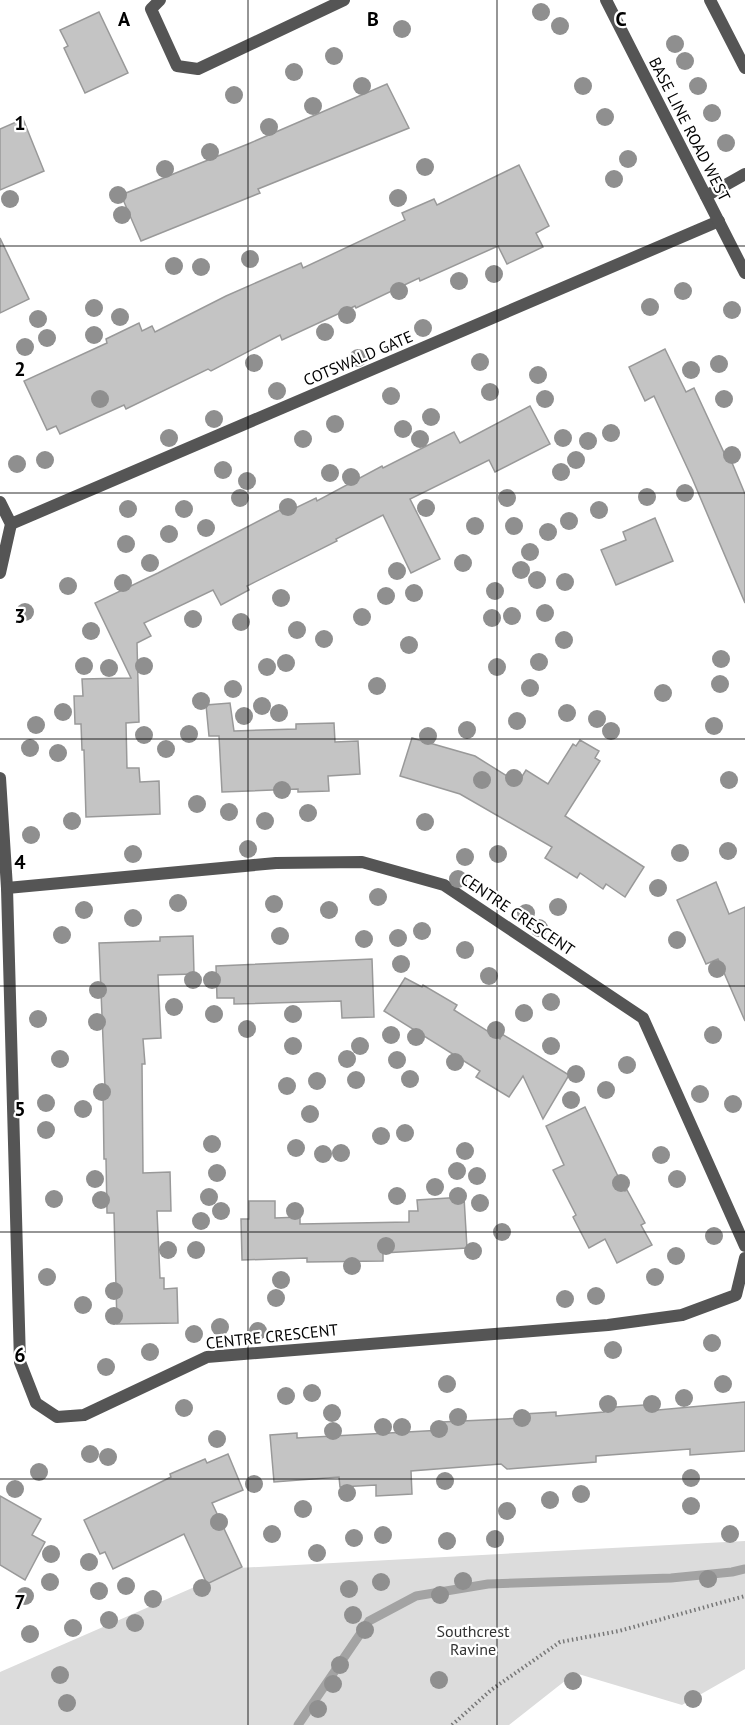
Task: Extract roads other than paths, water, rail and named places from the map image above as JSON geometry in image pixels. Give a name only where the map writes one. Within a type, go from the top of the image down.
[{"type":"street","points":[[160,0],[151,9],[177,66],[198,69],[344,0]]},
{"type":"street","name":"BASE LINE ROAD WEST","points":[[606,0],[745,273]]},
{"type":"street","points":[[710,0],[745,68]]},
{"type":"street","points":[[706,196],[745,174]]},
{"type":"street","name":"COTSWALD GATE","points":[[11,524],[719,221]]},
{"type":"street","points":[[0,501],[11,524],[0,573]]},
{"type":"street","points":[[0,778],[7,888]]},
{"type":"street","name":"CENTRE CRESCENT","points":[[745,1246],[643,1018],[444,885],[362,862],[351,862],[276,863],[7,888],[20,1362],[36,1402],[57,1417],[84,1415],[207,1357],[608,1325],[682,1315],[736,1295],[745,1258]]},
{"type":"waterway","points":[[298,1725],[369,1621],[416,1596],[488,1584],[671,1578],[745,1569]]},
{"type":"park label","name":"Southcrest Ravine","points":[[473,1640]]}]
